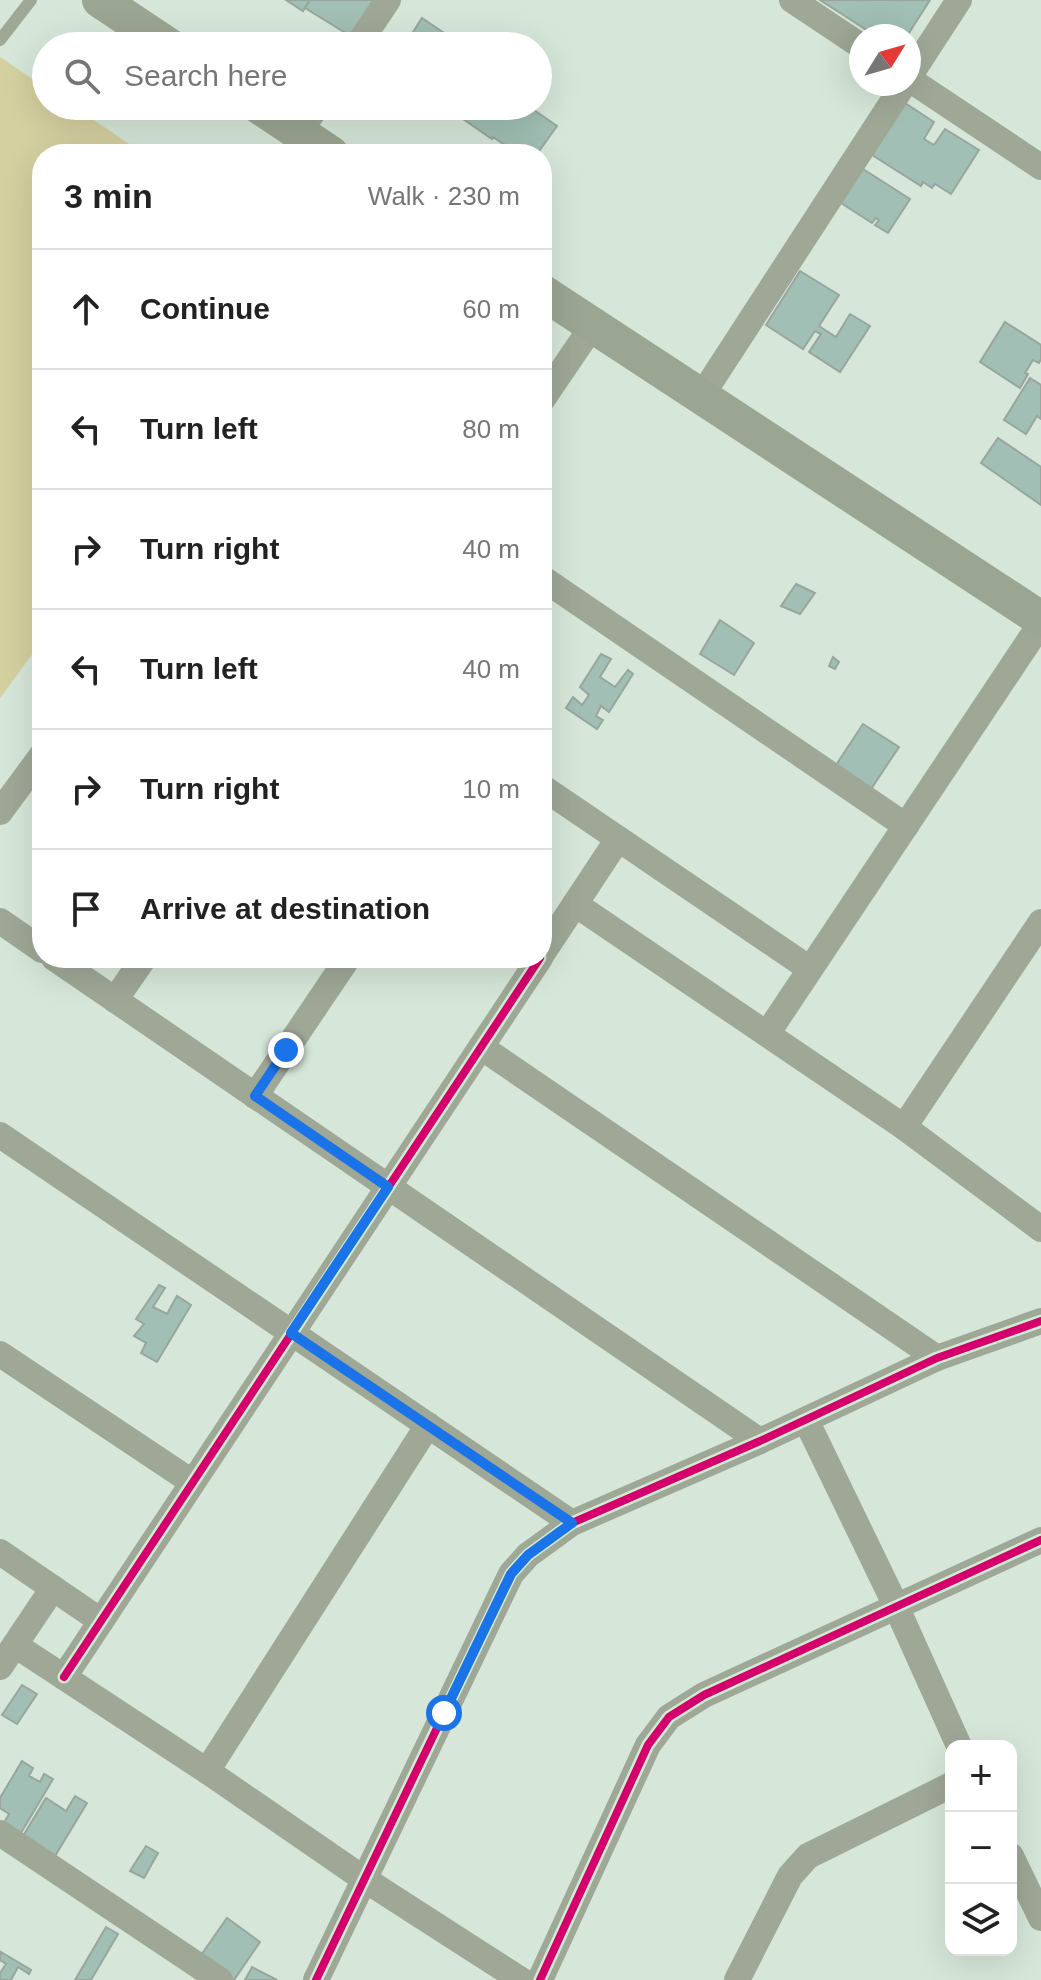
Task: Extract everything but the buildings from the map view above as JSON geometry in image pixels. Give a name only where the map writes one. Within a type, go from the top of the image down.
[{"type":"main road","points":[[100,0],[148,32]]},
{"type":"main road","points":[[309,120],[324,144]]},
{"type":"main road","points":[[552,298],[1041,621]]},
{"type":"street","points":[[366,32],[388,0]]},
{"type":"street","points":[[792,0],[849,38]]},
{"type":"street","points":[[921,59],[959,0]]},
{"type":"street","points":[[921,86],[1041,167]]},
{"type":"street","points":[[702,395],[896,96]]},
{"type":"street","points":[[552,385],[593,325]]},
{"type":"street","points":[[552,585],[906,826]]},
{"type":"street","points":[[767,1034],[1041,621]]},
{"type":"street","points":[[0,812],[32,769]]},
{"type":"street","points":[[552,794],[810,969]]},
{"type":"street","points":[[552,939],[618,839]]},
{"type":"street","points":[[575,904],[904,1127],[1041,1229]]},
{"type":"street","points":[[0,921],[32,943]]},
{"type":"street","points":[[904,1127],[1041,922]]},
{"type":"street","points":[[69,968],[760,1441]]},
{"type":"street","points":[[115,1000],[137,968]]},
{"type":"street","points":[[255,1096],[341,968]]},
{"type":"street","points":[[64,1677],[533,968]]},
{"type":"street","points":[[481,1047],[937,1358]]},
{"type":"street","points":[[0,1135],[572,1523]]},
{"type":"street","points":[[316,1980],[511,1574],[528,1555],[572,1523],[760,1441],[937,1358],[1041,1321]]},
{"type":"street","points":[[0,1354],[192,1482]]},
{"type":"street","points":[[806,1420],[956,1740]]},
{"type":"street","points":[[207,1771],[428,1425]]},
{"type":"street","points":[[540,1980],[648,1745],[669,1717],[704,1695],[1041,1540]]},
{"type":"street","points":[[0,1552],[101,1621]]},
{"type":"street","points":[[0,1667],[53,1588]]},
{"type":"street","points":[[15,1645],[364,1879],[521,1980]]},
{"type":"street","points":[[737,1980],[790,1876],[808,1856],[945,1788]]},
{"type":"street","points":[[0,1833],[220,1980]]},
{"type":"street","points":[[1017,1868],[1041,1918]]},
{"type":"lane","points":[[0,40],[31,0]]},
{"type":"shaded area","points":[[0,57],[32,79],[32,120],[94,120],[129,144],[32,144],[32,655],[0,698]]},
{"type":"cycle path","points":[[64,1677],[533,968]]},
{"type":"cycle path","points":[[316,1980],[511,1574],[528,1555],[572,1523],[760,1441],[937,1358],[1041,1321]]},
{"type":"cycle path","points":[[540,1980],[648,1745],[669,1717],[704,1695],[1041,1540]]},
{"type":"route","points":[[286,1050],[255,1096],[388,1187],[291,1333],[572,1523],[528,1555],[511,1574],[444,1713]]}]
